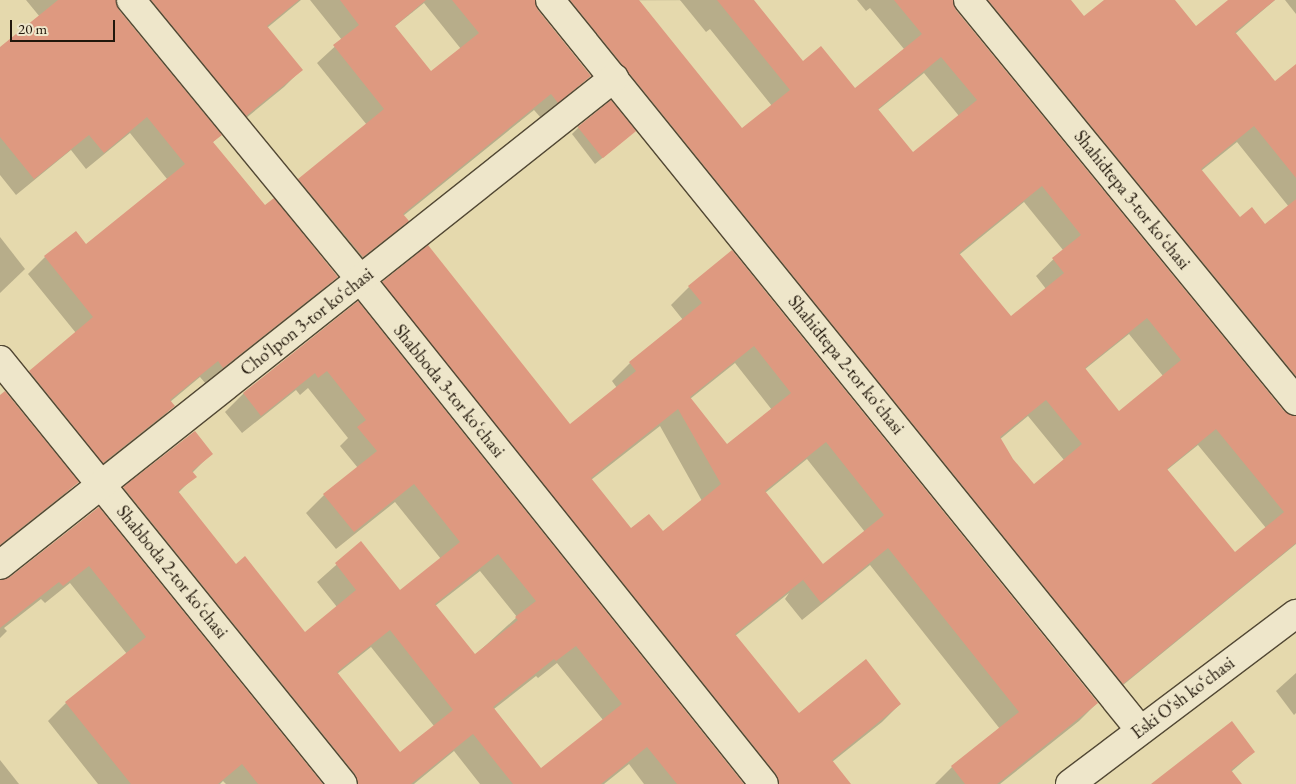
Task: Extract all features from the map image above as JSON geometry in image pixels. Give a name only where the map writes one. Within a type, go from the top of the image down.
[{"type":"street","name":"Shabboda 3-tor koʻchasi","points":[[131,0],[361,280],[764,784]]},
{"type":"street","name":"Shahidtepa 2-tor koʻchasi","points":[[550,0],[1140,730]]},
{"type":"street","name":"Shahidtepa 3-tor koʻchasi","points":[[968,0],[1296,401]]},
{"type":"street","name":"Cho‘lpon 3-tor koʻchasi","points":[[0,565],[614,78]]},
{"type":"street","name":"Shabboda 2-tor koʻchasi","points":[[0,360],[343,784]]},
{"type":"street","name":"Eski Oʻsh koʻchasi","points":[[1070,784],[1296,614]]},
{"type":"building","points":[[58,0],[116,0],[119,10],[222,135],[213,142],[265,205],[274,198],[338,277],[223,368],[218,361],[170,400],[175,406],[103,463],[29,371],[93,317],[44,256],[76,231],[86,244],[185,164],[147,117],[104,153],[89,135],[34,179],[0,137],[0,47]]},
{"type":"building","points":[[151,0],[299,0],[267,26],[303,70],[246,116]]},
{"type":"building","points":[[340,0],[426,0],[395,26],[431,71],[479,33],[452,0],[535,0],[538,10],[591,76],[558,103],[551,94],[403,214],[409,221],[363,257],[298,179],[384,109],[333,45],[359,25]]},
{"type":"building","points":[[570,0],[639,0],[742,128],[790,90],[717,0],[754,0],[803,61],[821,46],[855,88],[922,34],[894,0],[953,0],[956,10],[1284,411],[1296,416],[1296,543],[1123,684]],"holes":[[[941,57],[977,100],[913,152],[878,109]],[[1042,186],[1081,235],[1052,258],[1064,273],[1011,316],[959,253]],[[1147,318],[1181,360],[1119,411],[1085,368]],[[1046,400],[1082,444],[1034,484],[1013,459],[1000,437]],[[1216,429],[1284,512],[1235,552],[1167,469]]]},
{"type":"building","points":[[988,0],[1071,0],[1084,16],[1104,0],[1175,0],[1196,26],[1228,0],[1275,0],[1235,32],[1275,81],[1296,64],[1296,178],[1254,126],[1201,169],[1240,217],[1252,207],[1265,224],[1296,199],[1296,376]]},
{"type":"building","points":[[611,100],[636,131],[603,158],[578,127]]},
{"type":"building","points":[[428,245],[570,424],[636,371],[629,362],[702,303],[688,286],[732,250],[1098,703],[997,784],[965,784],[951,766],[1019,712],[888,548],[821,603],[803,580],[735,634],[799,713],[866,659],[901,704],[832,760],[851,784],[779,784],[776,774],[382,282]],"holes":[[[754,346],[791,393],[727,444],[690,397]],[[678,409],[721,484],[663,531],[649,514],[631,528],[591,478]],[[826,442],[884,515],[823,564],[765,491]]]},
{"type":"building","points":[[358,301],[744,784],[677,784],[647,747],[601,784],[513,784],[473,734],[411,784],[358,784],[355,774],[123,487],[195,431],[213,454],[192,471],[197,477],[178,491],[236,564],[245,556],[305,632],[356,590],[335,563],[361,541],[400,590],[460,542],[414,484],[354,532],[323,494],[377,451],[357,427],[366,420],[327,371],[318,378],[315,373],[261,416],[243,393]],"holes":[[[498,554],[536,601],[515,617],[518,620],[475,654],[435,604]],[[390,630],[453,710],[400,752],[337,672]],[[576,646],[622,704],[541,768],[493,707],[554,659],[556,661]]]},
{"type":"building","points":[[5,391],[79,482],[0,545],[0,395]]},
{"type":"building","points":[[99,507],[323,784],[258,784],[242,764],[218,784],[131,784],[65,702],[146,637],[89,566],[63,586],[59,582],[0,628],[0,580],[10,577]]},
{"type":"building","points":[[1232,721],[1255,752],[1231,770],[1242,784],[1151,784]]}]
